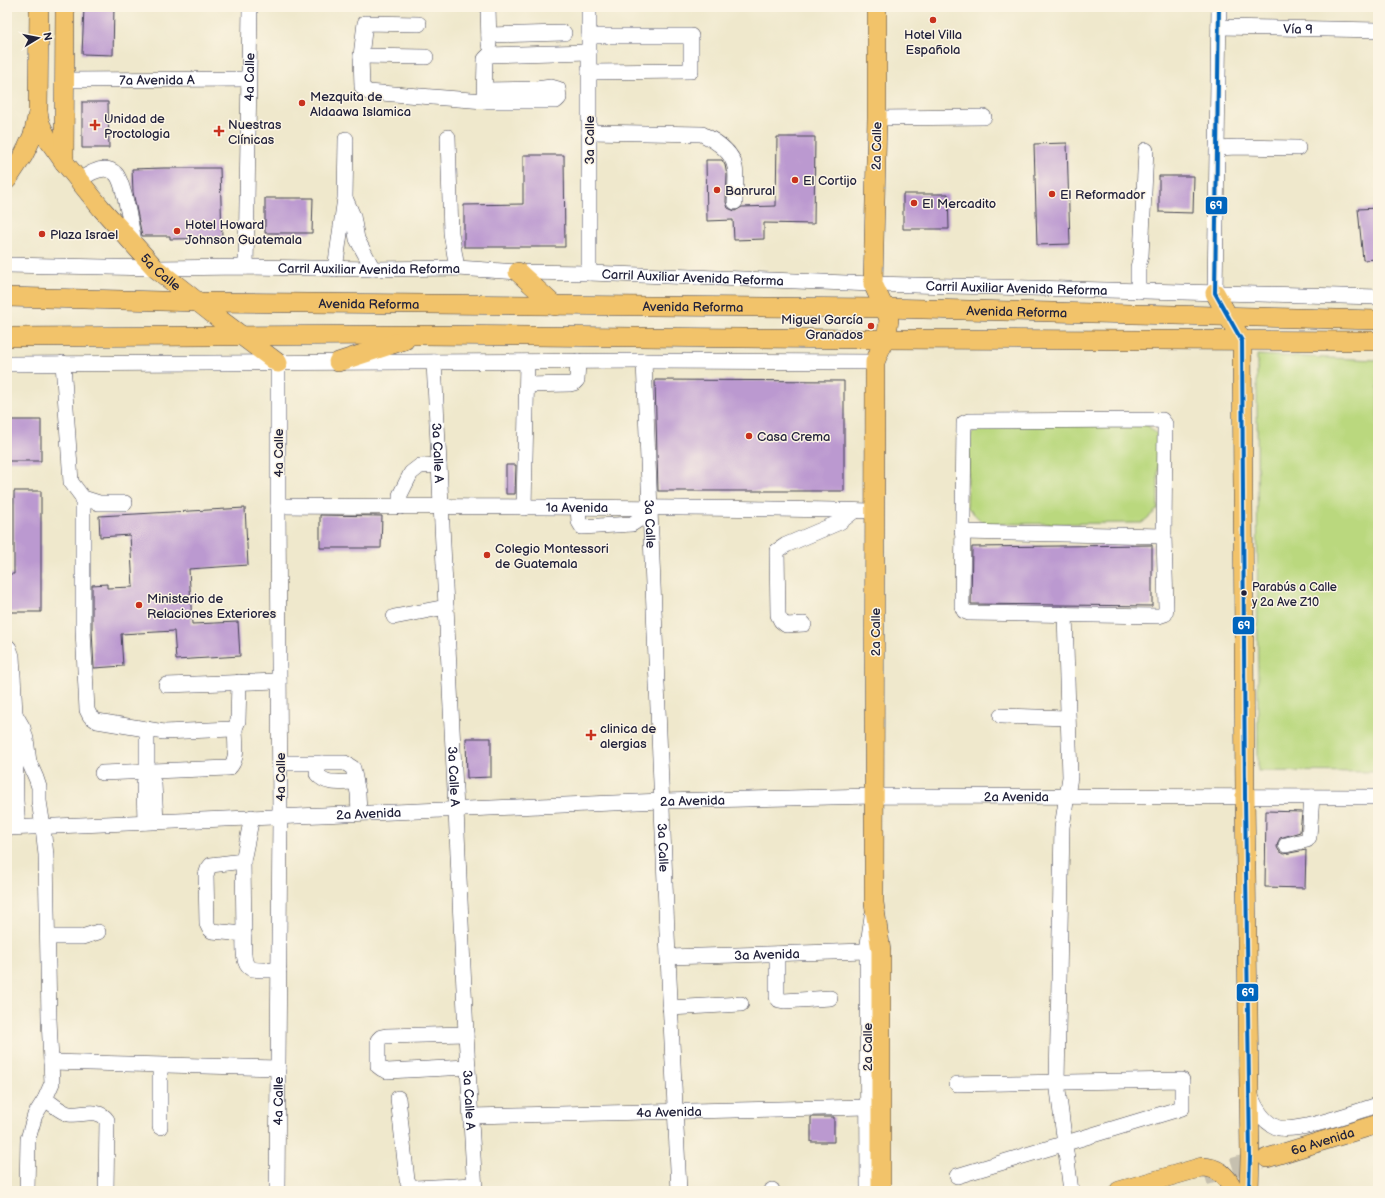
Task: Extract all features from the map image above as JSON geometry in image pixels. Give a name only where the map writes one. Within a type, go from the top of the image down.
[{"type":"main road","name":"5a Calle","points":[[7,180],[23,156],[33,135],[38,112],[39,7]]},
{"type":"main road","points":[[64,162],[66,7]]},
{"type":"main road","name":"2a Calle","points":[[877,7],[877,118],[873,284],[889,320],[888,327],[875,362],[876,511],[873,796],[874,903],[881,951],[881,1191]]},
{"type":"main road","name":"5a Calle","points":[[38,112],[44,132],[64,162],[101,208],[155,268],[278,363]]},
{"type":"main road","points":[[518,272],[555,306]]},
{"type":"main road","name":"2a Calle","points":[[873,284],[860,309],[856,326],[875,362]]},
{"type":"main road","points":[[1215,293],[1242,340],[1245,797],[1250,1157],[1249,1191]]},
{"type":"main road","name":"Avenida Reforma","points":[[7,297],[199,302],[860,309],[884,308],[1378,320]]},
{"type":"main road","points":[[338,362],[420,335]]},
{"type":"main road","name":"Avenida Reforma","points":[[7,337],[420,335],[862,339],[1378,341]]},
{"type":"main road","name":"6a Avenida","points":[[1267,1158],[1378,1124]]},
{"type":"main road","points":[[1119,1191],[1202,1167],[1208,1167],[1218,1170],[1228,1179],[1234,1191]]},
{"type":"main road","points":[[1153,1191],[1191,1180]]},
{"type":"street","name":"4a Calle","points":[[246,267],[250,7]]},
{"type":"street","points":[[419,24],[365,23],[361,56],[362,87],[368,92],[484,95],[485,60],[489,55],[488,7]]},
{"type":"street","name":"3a Calle","points":[[589,7],[589,273]]},
{"type":"street","points":[[1215,293],[1219,7]]},
{"type":"street","name":"Vía 9","points":[[1219,27],[1378,30]]},
{"type":"street","points":[[489,35],[564,33]]},
{"type":"street","points":[[589,36],[691,36],[691,71],[589,72]]},
{"type":"street","points":[[489,55],[589,52]]},
{"type":"street","points":[[361,56],[426,57]]},
{"type":"street","name":"7a Avenida A","points":[[65,80],[248,79]]},
{"type":"street","points":[[877,118],[984,117]]},
{"type":"street","points":[[589,132],[702,134],[716,141],[729,154],[735,167],[734,202]]},
{"type":"street","points":[[448,137],[451,233],[457,268]]},
{"type":"street","points":[[336,268],[345,198],[346,139]]},
{"type":"street","points":[[1217,148],[1237,146],[1298,148]]},
{"type":"street","points":[[1138,291],[1138,267],[1141,256],[1146,150]]},
{"type":"street","points":[[79,181],[89,173],[100,170],[108,170],[116,174],[121,184],[135,246]]},
{"type":"street","points":[[345,198],[353,216],[357,239],[373,269]]},
{"type":"street","name":"Carril Auxiliar Avenida Reforma","points":[[7,265],[155,268],[457,268],[518,272],[589,273],[873,284],[1378,297]]},
{"type":"street","points":[[7,364],[578,361],[875,362]]},
{"type":"street","points":[[527,386],[574,383],[578,380],[578,361]]},
{"type":"street","name":"3a Calle","points":[[644,361],[649,510],[679,1191]]},
{"type":"street","name":"3a Calle A","points":[[434,362],[466,1034],[475,1188]]},
{"type":"street","points":[[524,508],[527,362]]},
{"type":"street","points":[[63,363],[71,482],[84,498],[99,503],[125,503]]},
{"type":"street","name":"4a Calle","points":[[277,1191],[280,816],[278,363]]},
{"type":"street","points":[[1162,420],[1165,424],[1164,536],[1165,614],[1159,616],[969,613],[964,611],[962,606],[962,532],[964,423],[969,421],[1162,420]]},
{"type":"street","points":[[400,507],[400,495],[411,473],[420,466],[439,465]]},
{"type":"street","points":[[84,498],[83,630],[88,710],[90,716],[97,721],[169,732],[235,728]]},
{"type":"street","name":"1a Avenida","points":[[278,506],[578,508],[578,522],[582,527],[632,524],[649,510]]},
{"type":"street","points":[[649,510],[876,511]]},
{"type":"street","points":[[804,624],[786,625],[781,621],[778,615],[777,551],[786,545],[840,522],[854,510]]},
{"type":"street","points":[[962,532],[1164,536]]},
{"type":"street","points":[[394,617],[446,607]]},
{"type":"street","points":[[1065,614],[1070,777],[1062,827],[1057,1082],[1071,1191]]},
{"type":"street","points":[[7,646],[12,656],[10,686],[16,801],[12,827]]},
{"type":"street","points":[[166,685],[279,681]]},
{"type":"street","points":[[102,773],[229,768],[235,759],[235,728],[238,721],[239,682]]},
{"type":"street","points":[[1001,716],[1068,718]]},
{"type":"street","points":[[13,721],[23,728],[29,762],[39,787],[39,801],[46,855],[52,1083],[35,1116],[28,1139],[26,1190]]},
{"type":"street","points":[[147,729],[148,771],[144,784],[150,822]]},
{"type":"street","points":[[280,763],[345,763],[353,768],[358,793],[359,813]]},
{"type":"street","name":"2a Avenida","points":[[12,827],[43,827],[662,801],[873,796],[1378,797]]},
{"type":"street","points":[[1286,844],[1307,840],[1309,837],[1312,797]]},
{"type":"street","points":[[252,818],[243,860],[244,960],[250,968],[279,970]]},
{"type":"street","points":[[243,860],[212,866],[208,869],[206,874],[207,924],[209,928],[212,931],[244,934]]},
{"type":"street","name":"2a Calle","points":[[868,1191],[867,951],[874,903]]},
{"type":"street","points":[[48,937],[82,937],[98,932]]},
{"type":"street","name":"3a Avenida","points":[[668,957],[867,951]]},
{"type":"street","points":[[777,954],[777,997],[779,1000],[830,998]]},
{"type":"street","points":[[670,1008],[741,1004]]},
{"type":"street","points":[[466,1034],[381,1037],[378,1040],[378,1066],[387,1071],[468,1067]]},
{"type":"street","points":[[51,1062],[278,1068]]},
{"type":"street","points":[[160,1066],[160,1127]]},
{"type":"street","points":[[957,1084],[1182,1080],[1182,1108],[957,1176]]},
{"type":"street","points":[[1248,1090],[1256,1109],[1275,1127],[1282,1129],[1310,1125],[1378,1105]]},
{"type":"street","points":[[398,1098],[407,1180],[410,1185],[414,1188],[475,1188]]},
{"type":"street","points":[[45,1099],[63,1112],[70,1114],[98,1112],[104,1115],[107,1120],[106,1191]]},
{"type":"street","name":"4a Avenida","points":[[471,1116],[867,1107]]},
{"type":"green space","points":[[1257,355],[1378,360],[1378,772],[1258,771]]},
{"type":"green space","points":[[980,422],[1145,423],[1158,435],[1158,509],[1142,523],[984,524],[967,507],[969,438]]},
{"type":"building","points":[[84,7],[114,7],[113,55],[82,54]]},
{"type":"building","name":"Unidad de Proctologia","points":[[82,102],[108,102],[109,148],[82,148]]},
{"type":"building","points":[[777,137],[815,137],[814,224],[764,223],[764,239],[734,240],[733,220],[707,221],[706,160],[722,160],[725,165],[727,175],[726,202],[728,208],[735,211],[742,207],[776,206]]},
{"type":"building","name":"El Reformador","points":[[1067,143],[1070,244],[1037,245],[1034,144]]},
{"type":"building","points":[[523,155],[564,155],[565,247],[464,247],[464,205],[523,204]]},
{"type":"building","points":[[220,168],[222,238],[170,239],[170,236],[142,236],[133,192],[132,169]]},
{"type":"building","points":[[1159,176],[1194,176],[1193,213],[1159,212]]},
{"type":"building","points":[[903,194],[948,194],[949,229],[903,229]]},
{"type":"building","points":[[265,198],[313,198],[312,233],[265,233]]},
{"type":"building","points":[[1378,208],[1378,259],[1363,260],[1358,209]]},
{"type":"building","name":"Casa Crema","points":[[655,380],[844,381],[844,491],[658,491]]},
{"type":"building","points":[[7,420],[41,420],[41,461],[7,461]]},
{"type":"building","points":[[506,465],[516,465],[515,494],[506,494]]},
{"type":"building","points":[[14,491],[41,491],[41,612],[7,612],[7,574],[14,574]]},
{"type":"building","name":"Ministerio de Relaciones Exteriores","points":[[245,508],[248,565],[189,569],[192,624],[238,622],[240,656],[176,660],[174,631],[121,634],[123,666],[94,668],[92,585],[107,584],[107,588],[133,587],[130,535],[100,537],[99,516]]},
{"type":"building","points":[[320,515],[382,516],[381,548],[320,548]]},
{"type":"building","points":[[1152,545],[1152,606],[971,604],[972,547]]},
{"type":"building","points":[[466,738],[491,738],[491,777],[467,778]]},
{"type":"building","points":[[1266,811],[1302,812],[1300,832],[1280,838],[1277,847],[1279,851],[1284,854],[1306,850],[1305,888],[1265,887]]},
{"type":"building","points":[[811,1117],[834,1117],[834,1142],[811,1142]]},
{"type":"tunnel","points":[[1205,1176],[1265,1158]]},
{"type":"transit line","name":"69","points":[[1219,7],[1215,293],[1242,341],[1245,797],[1250,1157],[1249,1191]]},
{"type":"place","name":"Hotel Villa Española","points":[[933,20]]},
{"type":"place","name":"Mezquita de Aldaawa Islamica","points":[[302,103]]},
{"type":"place","name":"Unidad de Proctologia","points":[[95,125]]},
{"type":"place","name":"Nuestras Clínicas","points":[[219,131]]},
{"type":"place","name":"El Cortijo","points":[[795,180]]},
{"type":"place","name":"Banrural","points":[[717,190]]},
{"type":"place","name":"El Reformador","points":[[1052,194]]},
{"type":"place","name":"El Mercadito","points":[[914,203]]},
{"type":"place","name":"Hotel Howard Johnson Guatemala","points":[[177,231]]},
{"type":"place","name":"Plaza Israel","points":[[42,234]]},
{"type":"place","name":"Miguel García Granados","points":[[871,326]]},
{"type":"place","name":"Casa Crema","points":[[749,436]]},
{"type":"place","name":"Colegio Montessori de Guatemala","points":[[487,555]]},
{"type":"place","name":"Parabús a Calle y 2a Ave Z10","points":[[1244,593]]},
{"type":"place","name":"Ministerio de Relaciones Exteriores","points":[[139,605]]},
{"type":"place","name":"clinica de alergias","points":[[591,735]]}]
